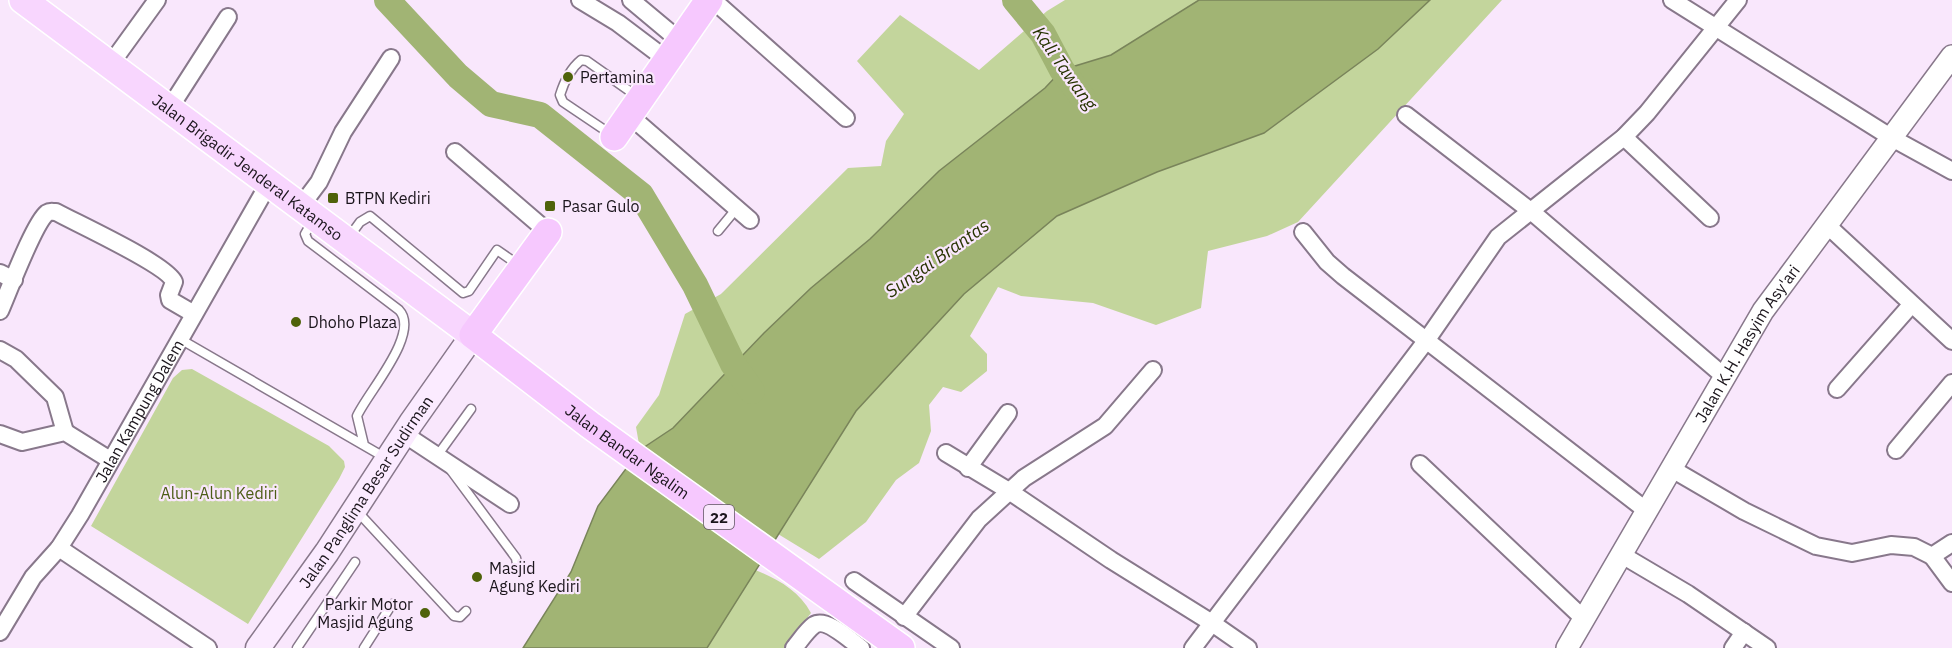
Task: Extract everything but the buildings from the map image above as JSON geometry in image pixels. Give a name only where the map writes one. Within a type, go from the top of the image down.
[{"type":"highway","points":[[628,117],[711,0]]},
{"type":"highway","points":[[473,335],[548,232]]},
{"type":"highway","name":"Jalan Bandar Ngalim","points":[[473,335],[590,425],[901,648]]},
{"type":"main road","name":"Jalan Brigadir Jenderal Katamso","points":[[23,0],[473,335]]},
{"type":"main road","name":"Jalan Panglima Besar Sudirman","points":[[258,648],[473,335]]},
{"type":"street","points":[[110,65],[157,0]]},
{"type":"street","points":[[580,0],[674,51]]},
{"type":"street","points":[[631,0],[674,51]]},
{"type":"street","points":[[711,0],[846,118]]},
{"type":"street","points":[[1672,0],[1892,138],[1952,171]]},
{"type":"street","points":[[1193,648],[1426,341],[1498,237],[1532,212],[1568,180],[1604,156],[1624,137],[1647,113],[1738,0]]},
{"type":"street","points":[[169,109],[228,17]]},
{"type":"street","name":"Jalan K.H. Hasyim Asy'ari","points":[[1567,648],[1763,311],[1952,56]]},
{"type":"street","points":[[308,212],[343,132],[391,58]]},
{"type":"street","points":[[1406,115],[1532,212],[1725,377]]},
{"type":"street","points":[[628,117],[750,220]]},
{"type":"street","points":[[1624,137],[1710,218]]},
{"type":"street","points":[[455,152],[548,232]]},
{"type":"street","name":"Jalan Kampung Dalem","points":[[0,632],[33,577],[59,548],[269,183]]},
{"type":"street","points":[[0,311],[7,277],[45,215],[56,212],[143,257],[167,273],[174,282],[169,295],[170,300],[194,314]]},
{"type":"street","points":[[1828,226],[1952,341]]},
{"type":"street","points":[[1304,232],[1327,262],[1343,276],[1647,511]]},
{"type":"street","points":[[1837,389],[1911,305]]},
{"type":"street","points":[[0,350],[16,359],[55,397],[65,432],[110,460]]},
{"type":"street","points":[[904,617],[979,519],[1043,464],[1094,436],[1153,370]]},
{"type":"street","points":[[1896,450],[1952,383]]},
{"type":"street","points":[[968,468],[1008,413]]},
{"type":"street","points":[[0,434],[22,442],[65,432]]},
{"type":"street","points":[[404,434],[510,504]]},
{"type":"street","points":[[946,453],[1010,491],[1111,560],[1248,648]]},
{"type":"street","points":[[1420,464],[1584,619]]},
{"type":"street","points":[[1672,469],[1744,511],[1816,546],[1852,553],[1892,545],[1914,548],[1932,556],[1952,583]]},
{"type":"street","points":[[1932,556],[1952,543]]},
{"type":"street","points":[[59,548],[208,648]]},
{"type":"street","points":[[1622,555],[1688,594],[1767,648]]},
{"type":"street","points":[[854,581],[951,648]]},
{"type":"street","points":[[794,648],[813,626],[820,623],[829,626],[861,648]]},
{"type":"street","points":[[1733,648],[1744,632]]},
{"type":"lane","points":[[581,60],[587,61],[628,117],[563,102],[560,95],[563,84],[581,60]]},
{"type":"lane","points":[[718,231],[737,208]]},
{"type":"lane","points":[[308,212],[305,234],[308,241],[399,310],[404,317],[404,338],[357,416],[364,446]]},
{"type":"lane","points":[[346,241],[360,222],[370,216],[463,293],[469,291],[497,250],[522,268]]},
{"type":"lane","points":[[180,339],[388,459]]},
{"type":"lane","points":[[471,409],[441,459],[516,558],[517,564]]},
{"type":"lane","points":[[355,509],[454,616],[460,617],[466,611]]},
{"type":"lane","points":[[297,648],[355,562]]},
{"type":"lane","points":[[364,648],[392,604]]},
{"type":"green space","points":[[1065,0],[1199,0],[1111,55],[1045,88],[939,171],[870,239],[811,288],[764,333],[673,428],[640,450],[636,427],[659,395],[685,314],[721,294],[848,168],[881,166],[886,141],[904,114],[857,61],[900,15],[979,70],[1047,11]]},
{"type":"green space","points":[[1430,0],[1502,0],[1298,222],[1267,236],[1208,251],[1201,308],[1156,325],[1093,303],[1021,296],[998,287],[970,336],[987,354],[987,371],[961,392],[943,387],[929,405],[931,431],[919,463],[896,480],[866,522],[819,559],[778,534],[856,411],[892,369],[964,294],[1057,216],[1157,172],[1264,133],[1378,49]]},
{"type":"green space","name":"Alun-Alun Kediri","points":[[192,369],[329,446],[344,461],[345,467],[339,479],[248,624],[91,526],[173,378],[182,370]]},
{"type":"green space","points":[[755,570],[772,577],[794,592],[811,613],[784,648],[707,648]]},
{"type":"water","name":"Sungai Brantas","points":[[1199,0],[1430,0],[1378,49],[1264,133],[1157,172],[1057,216],[964,294],[856,411],[707,648],[523,648],[571,572],[598,506],[640,450],[673,428],[764,333],[811,288],[870,239],[939,171],[1045,88],[1062,70],[1111,55]]},
{"type":"waterway","points":[[387,0],[458,76],[491,104],[540,115],[641,195],[695,285],[733,364],[752,391]]},
{"type":"waterway","name":"Kali Tawang","points":[[1015,0],[1043,34],[1062,70],[1083,98]]},
{"type":"place","name":"Pertamina","points":[[568,77]]},
{"type":"place","name":"BTPN Kediri","points":[[333,198]]},
{"type":"place","name":"Pasar Gulo","points":[[550,206]]},
{"type":"place","name":"Dhoho Plaza","points":[[296,322]]},
{"type":"place","name":"Masjid Agung Kediri","points":[[477,577]]},
{"type":"place","name":"Parkir Motor Masjid Agung","points":[[425,613]]}]
